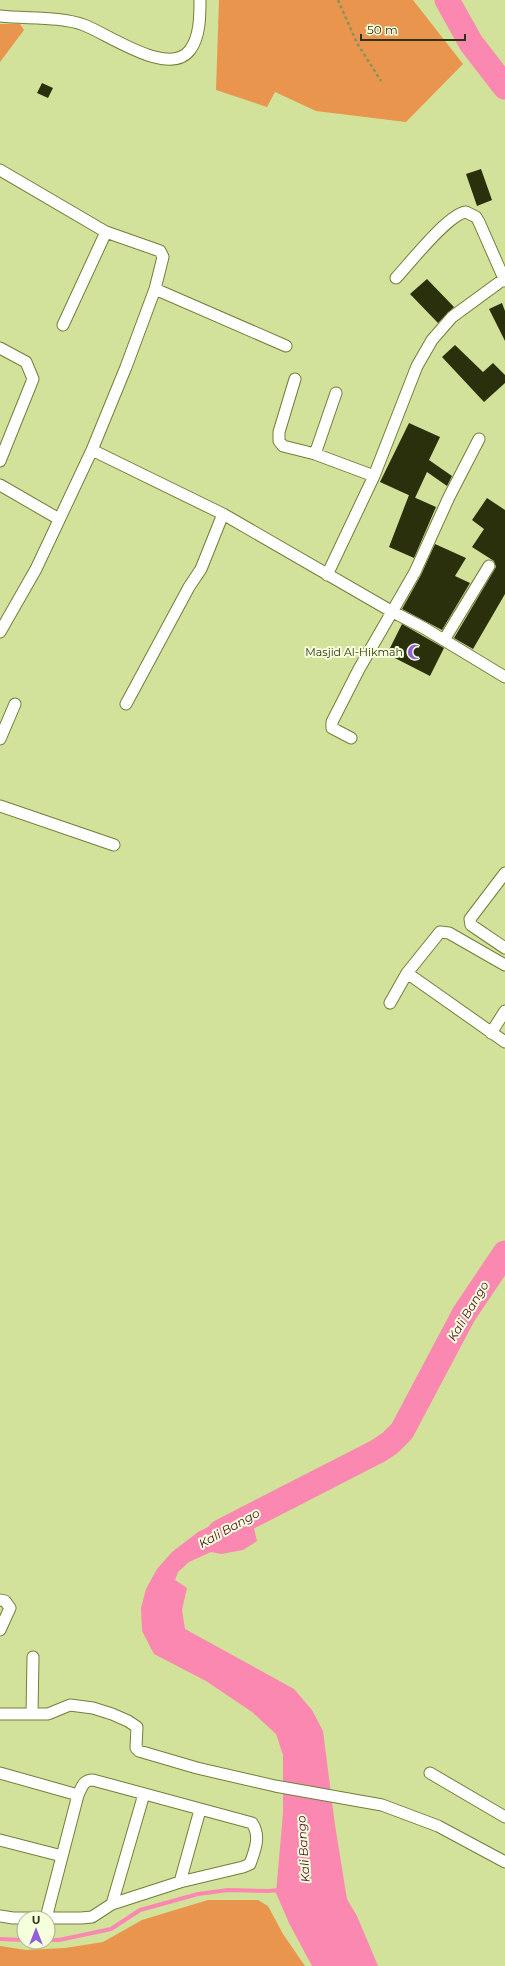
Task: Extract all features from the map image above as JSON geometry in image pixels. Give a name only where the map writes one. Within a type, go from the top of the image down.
[{"type":"street","points":[[0,16],[83,25],[155,58],[170,60],[182,56],[190,51],[196,35],[200,0]]},
{"type":"street","points":[[0,170],[106,232],[162,253],[163,260],[155,289],[126,367],[92,450],[36,569],[0,632]]},
{"type":"street","points":[[327,575],[374,476],[417,366],[432,340],[452,317],[504,280],[479,222],[476,217],[466,212],[456,215],[447,223],[396,278]]},
{"type":"street","points":[[63,326],[106,232]]},
{"type":"street","points":[[155,289],[286,346]]},
{"type":"street","points":[[0,348],[26,362],[33,379],[0,461]]},
{"type":"street","points":[[295,379],[278,432],[279,441],[283,446],[315,454],[374,476]]},
{"type":"street","points":[[315,454],[336,393]]},
{"type":"street","points":[[351,738],[332,728],[332,722],[391,611],[415,572],[449,497],[479,439]]},
{"type":"street","points":[[92,450],[223,514],[327,575],[444,640],[505,677]]},
{"type":"street","points":[[0,485],[59,519]]},
{"type":"street","points":[[126,704],[189,587],[201,568],[223,514]]},
{"type":"street","points":[[444,640],[489,566]]},
{"type":"street","points":[[0,739],[14,704]]},
{"type":"street","points":[[0,806],[114,845]]},
{"type":"street","points":[[505,873],[470,919],[470,923],[505,948]]},
{"type":"street","points":[[390,1003],[407,973],[440,932],[449,933],[505,965]]},
{"type":"street","points":[[407,973],[505,1042]]},
{"type":"street","points":[[491,1033],[505,1011]]},
{"type":"street","points":[[0,1600],[5,1601],[10,1608],[0,1630]]},
{"type":"street","points":[[32,1714],[33,1657]]},
{"type":"street","points":[[0,1714],[48,1714],[70,1705],[93,1708],[128,1721],[137,1727],[136,1748],[139,1751],[197,1768],[275,1786],[382,1805],[438,1826],[505,1862]]},
{"type":"street","points":[[430,1773],[505,1817]]},
{"type":"street","points":[[0,1774],[78,1795]]},
{"type":"street","points":[[48,1910],[78,1795],[83,1784],[87,1780],[93,1780],[252,1823],[258,1836],[250,1864],[243,1867],[180,1882],[112,1904],[92,1917],[56,1918]]},
{"type":"street","points":[[112,1904],[144,1794]]},
{"type":"street","points":[[180,1882],[200,1810]]},
{"type":"street","points":[[0,1840],[62,1856]]},
{"type":"street","points":[[0,1916],[16,1917]]},
{"type":"path","points":[[338,0],[357,43],[381,81]]},
{"type":"shaded area","points":[[219,0],[413,0],[463,64],[406,122],[316,111],[275,92],[267,107],[216,90]]},
{"type":"shaded area","points":[[0,24],[20,24],[24,30],[0,62]]},
{"type":"shaded area","points":[[208,1900],[258,1900],[268,1906],[283,1934],[305,1966],[0,1966],[0,1946],[16,1948],[16,1950],[56,1950],[56,1948],[103,1942],[142,1920]]},
{"type":"water","points":[[249,1507],[257,1541],[243,1550],[221,1554],[211,1552],[189,1562],[178,1572],[175,1580],[187,1588],[182,1610],[185,1629],[294,1689],[312,1710],[323,1731],[335,1825],[347,1899],[357,1916],[378,1966],[312,1966],[289,1923],[276,1893],[283,1813],[283,1755],[276,1734],[252,1712],[206,1681],[154,1654],[142,1631],[141,1608],[146,1589],[157,1569],[172,1552],[198,1532]]},
{"type":"building","points":[[42,83],[53,88],[48,98],[37,93]]},
{"type":"building","points":[[481,169],[492,200],[477,206],[466,174]]},
{"type":"building","points":[[427,279],[454,307],[438,323],[410,294]]},
{"type":"building","points":[[502,303],[505,311],[505,341],[489,309]]},
{"type":"building","points":[[455,345],[483,372],[493,363],[505,375],[505,383],[484,402],[442,357]]},
{"type":"building","points":[[409,423],[440,437],[429,460],[452,476],[447,486],[427,472],[415,498],[380,482]]},
{"type":"building","points":[[409,495],[436,507],[414,558],[389,547]]},
{"type":"building","points":[[487,498],[505,510],[505,594],[473,649],[454,638],[496,567],[494,561],[472,547],[484,529],[472,520]]},
{"type":"building","points":[[435,544],[466,558],[455,576],[470,583],[442,630],[402,609],[421,575]]},
{"type":"building","name":"Masjid Al-Hikmah","points":[[402,624],[444,648],[430,676],[387,654]]},
{"type":"waterway","name":"Kali Bango","points":[[447,0],[471,43],[505,87]]},
{"type":"waterway","name":"Kali Bango","points":[[220,1532],[378,1451],[390,1443],[402,1431],[464,1314],[505,1253]]},
{"type":"waterway","points":[[56,1940],[111,1929],[140,1910],[198,1894],[228,1890],[280,1890]]},
{"type":"waterway","points":[[0,1939],[16,1940]]},
{"type":"place","name":"Masjid Al-Hikmah","points":[[415,652]]}]
